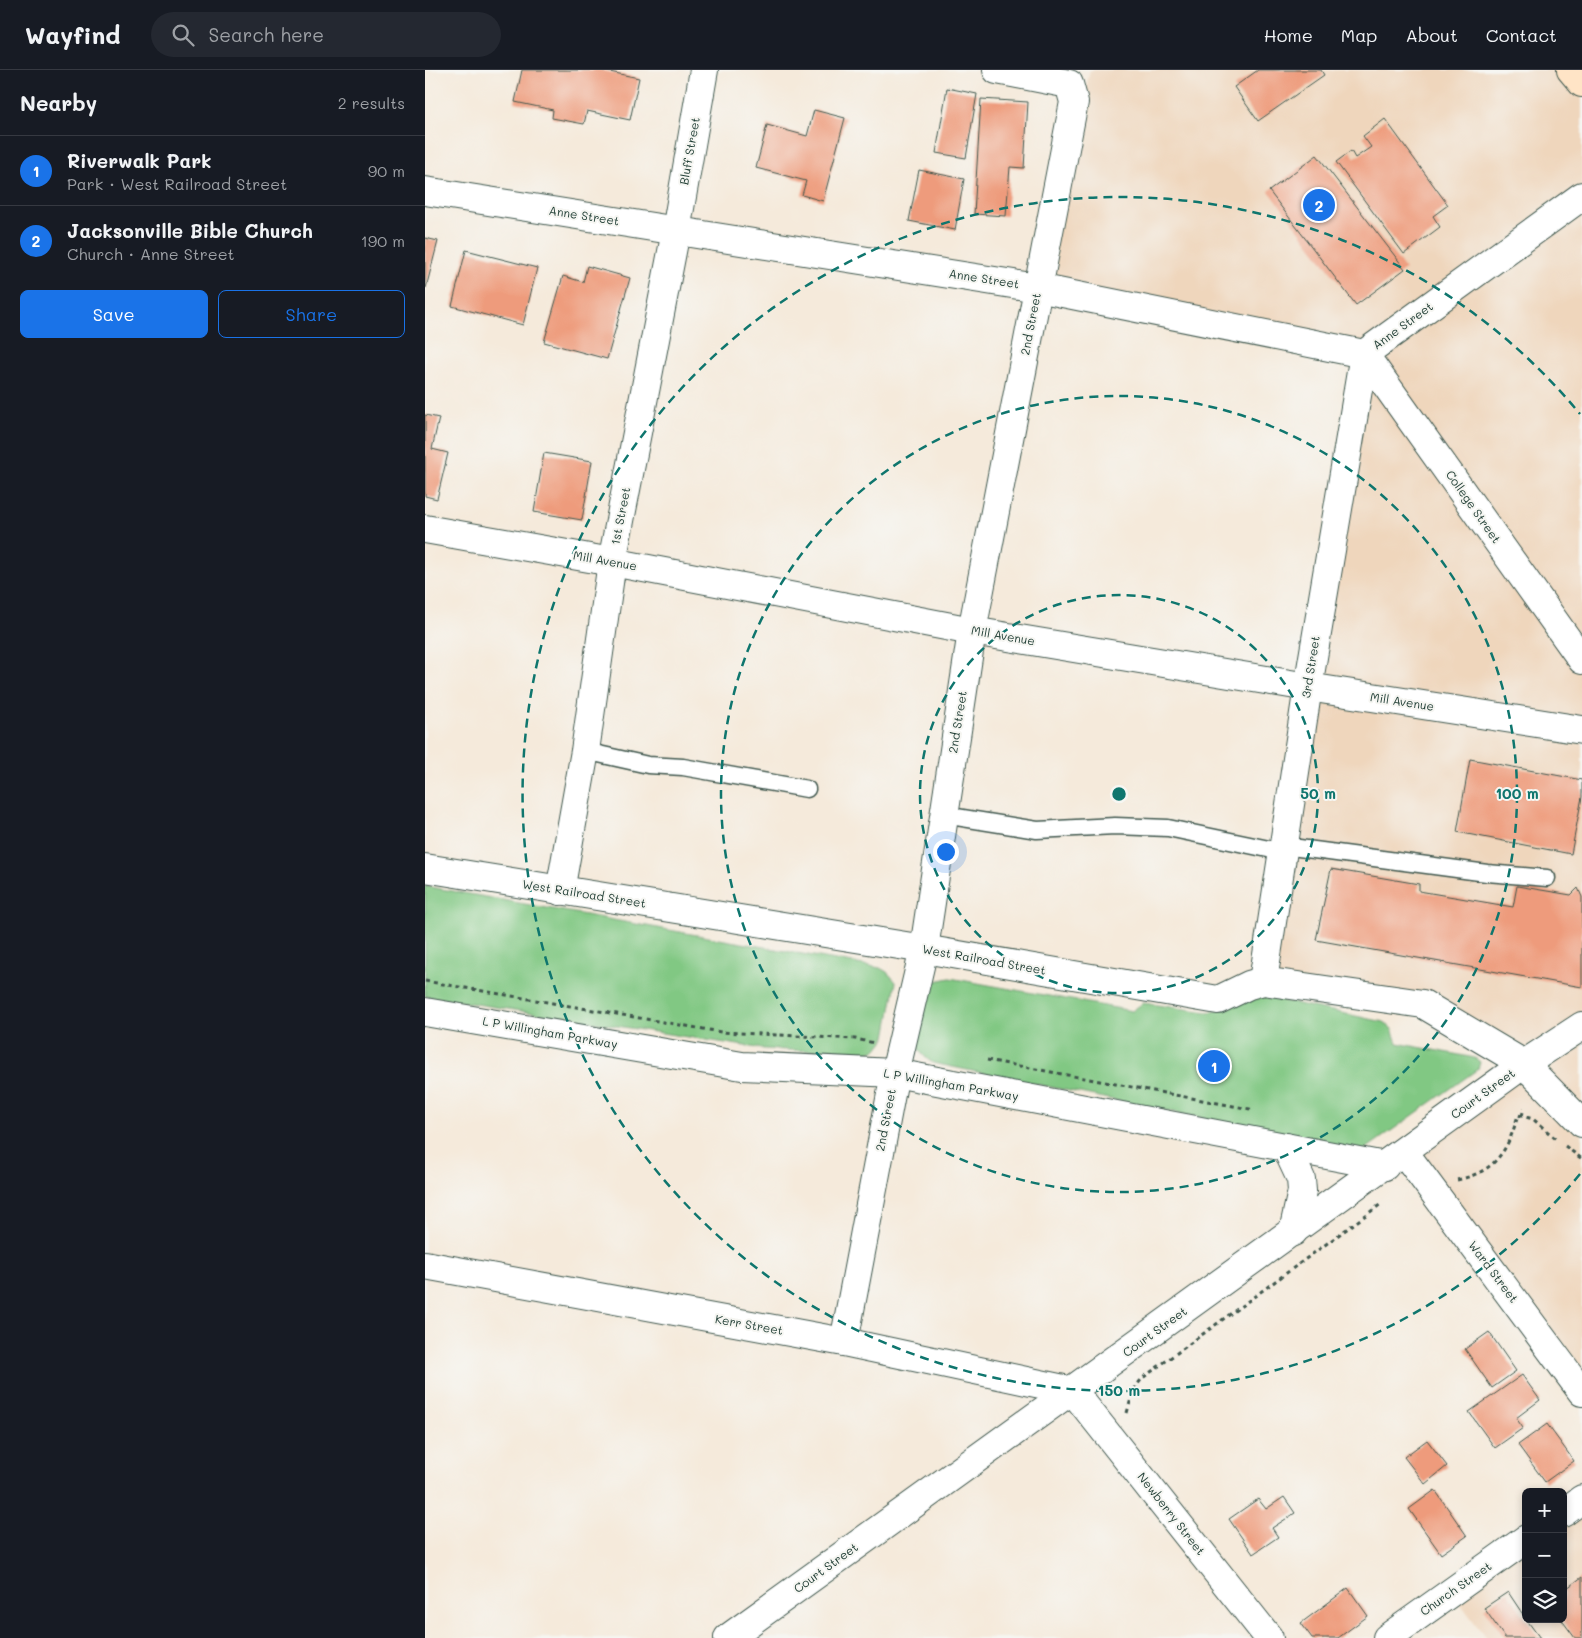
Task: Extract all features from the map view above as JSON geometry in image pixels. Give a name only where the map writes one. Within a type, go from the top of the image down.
[{"type":"main road","points":[[1571,70],[1582,83]]},
{"type":"street","name":"Bluff Street","points":[[676,231],[704,70]]},
{"type":"street","name":"2nd Street","points":[[844,1342],[895,1073],[924,949],[972,630],[1074,102],[1069,84],[997,70]]},
{"type":"street","name":"Anne Street","points":[[425,191],[1038,288],[1364,354],[1582,196]]},
{"type":"street","name":"1st Street","points":[[560,891],[585,751],[612,562],[676,231]]},
{"type":"street","name":"College Street","points":[[1364,354],[1582,660]]},
{"type":"street","name":"3rd Street","points":[[1263,981],[1308,687],[1364,354]]},
{"type":"street","name":"Mill Avenue","points":[[425,530],[612,562],[972,630],[1308,687],[1582,730]]},
{"type":"street","name":"West Railroad Street","points":[[425,868],[924,949],[1218,1000],[1249,985],[1263,981],[1423,1004],[1524,1064],[1582,1123]]},
{"type":"street","name":"L P Willingham Parkway","points":[[425,1012],[742,1066],[895,1073],[1286,1147],[1394,1159]]},
{"type":"street","name":"Court Street","points":[[728,1638],[1524,1064],[1582,1026]]},
{"type":"street","points":[[1286,1147],[1301,1179],[1302,1191],[1293,1232]]},
{"type":"street","name":"Ward Street","points":[[1394,1159],[1582,1392]]},
{"type":"street","name":"Kerr Street","points":[[425,1265],[844,1342],[1073,1391]]},
{"type":"street","name":"Newberry Street","points":[[1073,1391],[1269,1638]]},
{"type":"street","points":[[1567,1510],[1582,1499]]},
{"type":"street","name":"Church Street","points":[[1387,1638],[1522,1542]]},
{"type":"lane","points":[[585,751],[648,765],[683,768],[807,789]]},
{"type":"lane","points":[[944,815],[1037,830],[1115,826],[1168,828],[1283,849],[1487,873],[1547,878]]},
{"type":"path","points":[[425,981],[721,1032],[855,1039],[883,1044]]},
{"type":"path","points":[[1522,1116],[1524,1108]]},
{"type":"path","points":[[1454,1180],[1477,1174],[1499,1158],[1508,1144],[1518,1115],[1533,1119],[1582,1159]]},
{"type":"path","points":[[1127,1413],[1137,1383],[1144,1377],[1386,1200]]},
{"type":"shaded area","points":[[1090,70],[1582,70],[1582,1392],[1404,1152],[1523,1065],[1423,1004],[1263,981],[1364,354],[1038,288]]},
{"type":"shaded area","points":[[1582,1499],[1582,1638],[1486,1638],[1452,1592],[1522,1542],[1522,1623],[1567,1623],[1567,1510]]},
{"type":"green space","points":[[425,886],[880,968],[887,972],[896,982],[886,1037],[877,1049],[866,1053],[764,1049],[425,996]]},
{"type":"green space","points":[[950,978],[1132,1011],[1143,1003],[1207,1012],[1216,1011],[1251,994],[1384,1022],[1392,1029],[1397,1043],[1475,1058],[1480,1062],[1478,1069],[1363,1151],[933,1063],[922,1054],[916,1041],[929,986],[935,981]]},
{"type":"building","points":[[522,70],[600,70],[639,78],[630,120],[587,111],[584,124],[552,118],[553,110],[515,102]]},
{"type":"building","points":[[1258,70],[1321,70],[1324,75],[1258,121],[1234,87]]},
{"type":"building","points":[[947,88],[977,94],[966,158],[936,153]]},
{"type":"building","points":[[981,99],[1028,102],[1024,168],[1010,167],[1006,216],[974,214]]},
{"type":"building","points":[[814,110],[845,118],[823,201],[802,195],[806,181],[756,168],[767,125],[807,136]]},
{"type":"building","points":[[1385,119],[1448,205],[1433,216],[1440,227],[1404,254],[1336,162],[1351,151],[1355,158],[1371,147],[1363,136]]},
{"type":"building","points":[[1317,155],[1405,269],[1356,305],[1269,191]]},
{"type":"building","points":[[919,170],[964,179],[955,230],[909,221]]},
{"type":"building","points":[[425,238],[438,241],[426,288],[425,287]]},
{"type":"building","points":[[466,250],[537,268],[523,325],[452,306]]},
{"type":"building","points":[[587,266],[630,278],[607,359],[544,342],[563,276],[583,282]]},
{"type":"building","points":[[425,415],[439,418],[432,449],[448,453],[437,499],[425,496]]},
{"type":"building","points":[[544,453],[592,461],[582,520],[534,512]]},
{"type":"building","points":[[1470,759],[1582,780],[1582,797],[1571,854],[1457,832]]},
{"type":"building","points":[[1331,869],[1419,884],[1419,891],[1513,907],[1517,886],[1571,895],[1578,888],[1582,897],[1582,987],[1316,940]]},
{"type":"building","points":[[1489,1332],[1516,1371],[1492,1388],[1465,1349]]},
{"type":"building","points":[[1522,1375],[1540,1400],[1516,1418],[1523,1428],[1495,1448],[1469,1412]]},
{"type":"building","points":[[1547,1424],[1574,1461],[1545,1482],[1518,1445]]},
{"type":"building","points":[[1427,1440],[1447,1466],[1425,1484],[1404,1457]]},
{"type":"building","points":[[1435,1490],[1467,1536],[1441,1554],[1409,1509]]},
{"type":"building","points":[[1284,1497],[1295,1513],[1272,1528],[1278,1537],[1253,1554],[1229,1519],[1258,1499],[1266,1509]]},
{"type":"building","points":[[1582,1577],[1582,1638],[1575,1638],[1564,1623],[1567,1623],[1567,1588]]},
{"type":"building","points":[[1348,1588],[1368,1616],[1338,1638],[1312,1638],[1301,1623]]},
{"type":"building","points":[[1508,1592],[1522,1613],[1522,1623],[1529,1623],[1540,1638],[1505,1638],[1484,1608]]},
{"type":"place","name":"Jacksonville Bible Church","points":[[1319,205]]},
{"type":"place","name":"Riverwalk Park","points":[[1214,1066]]}]
